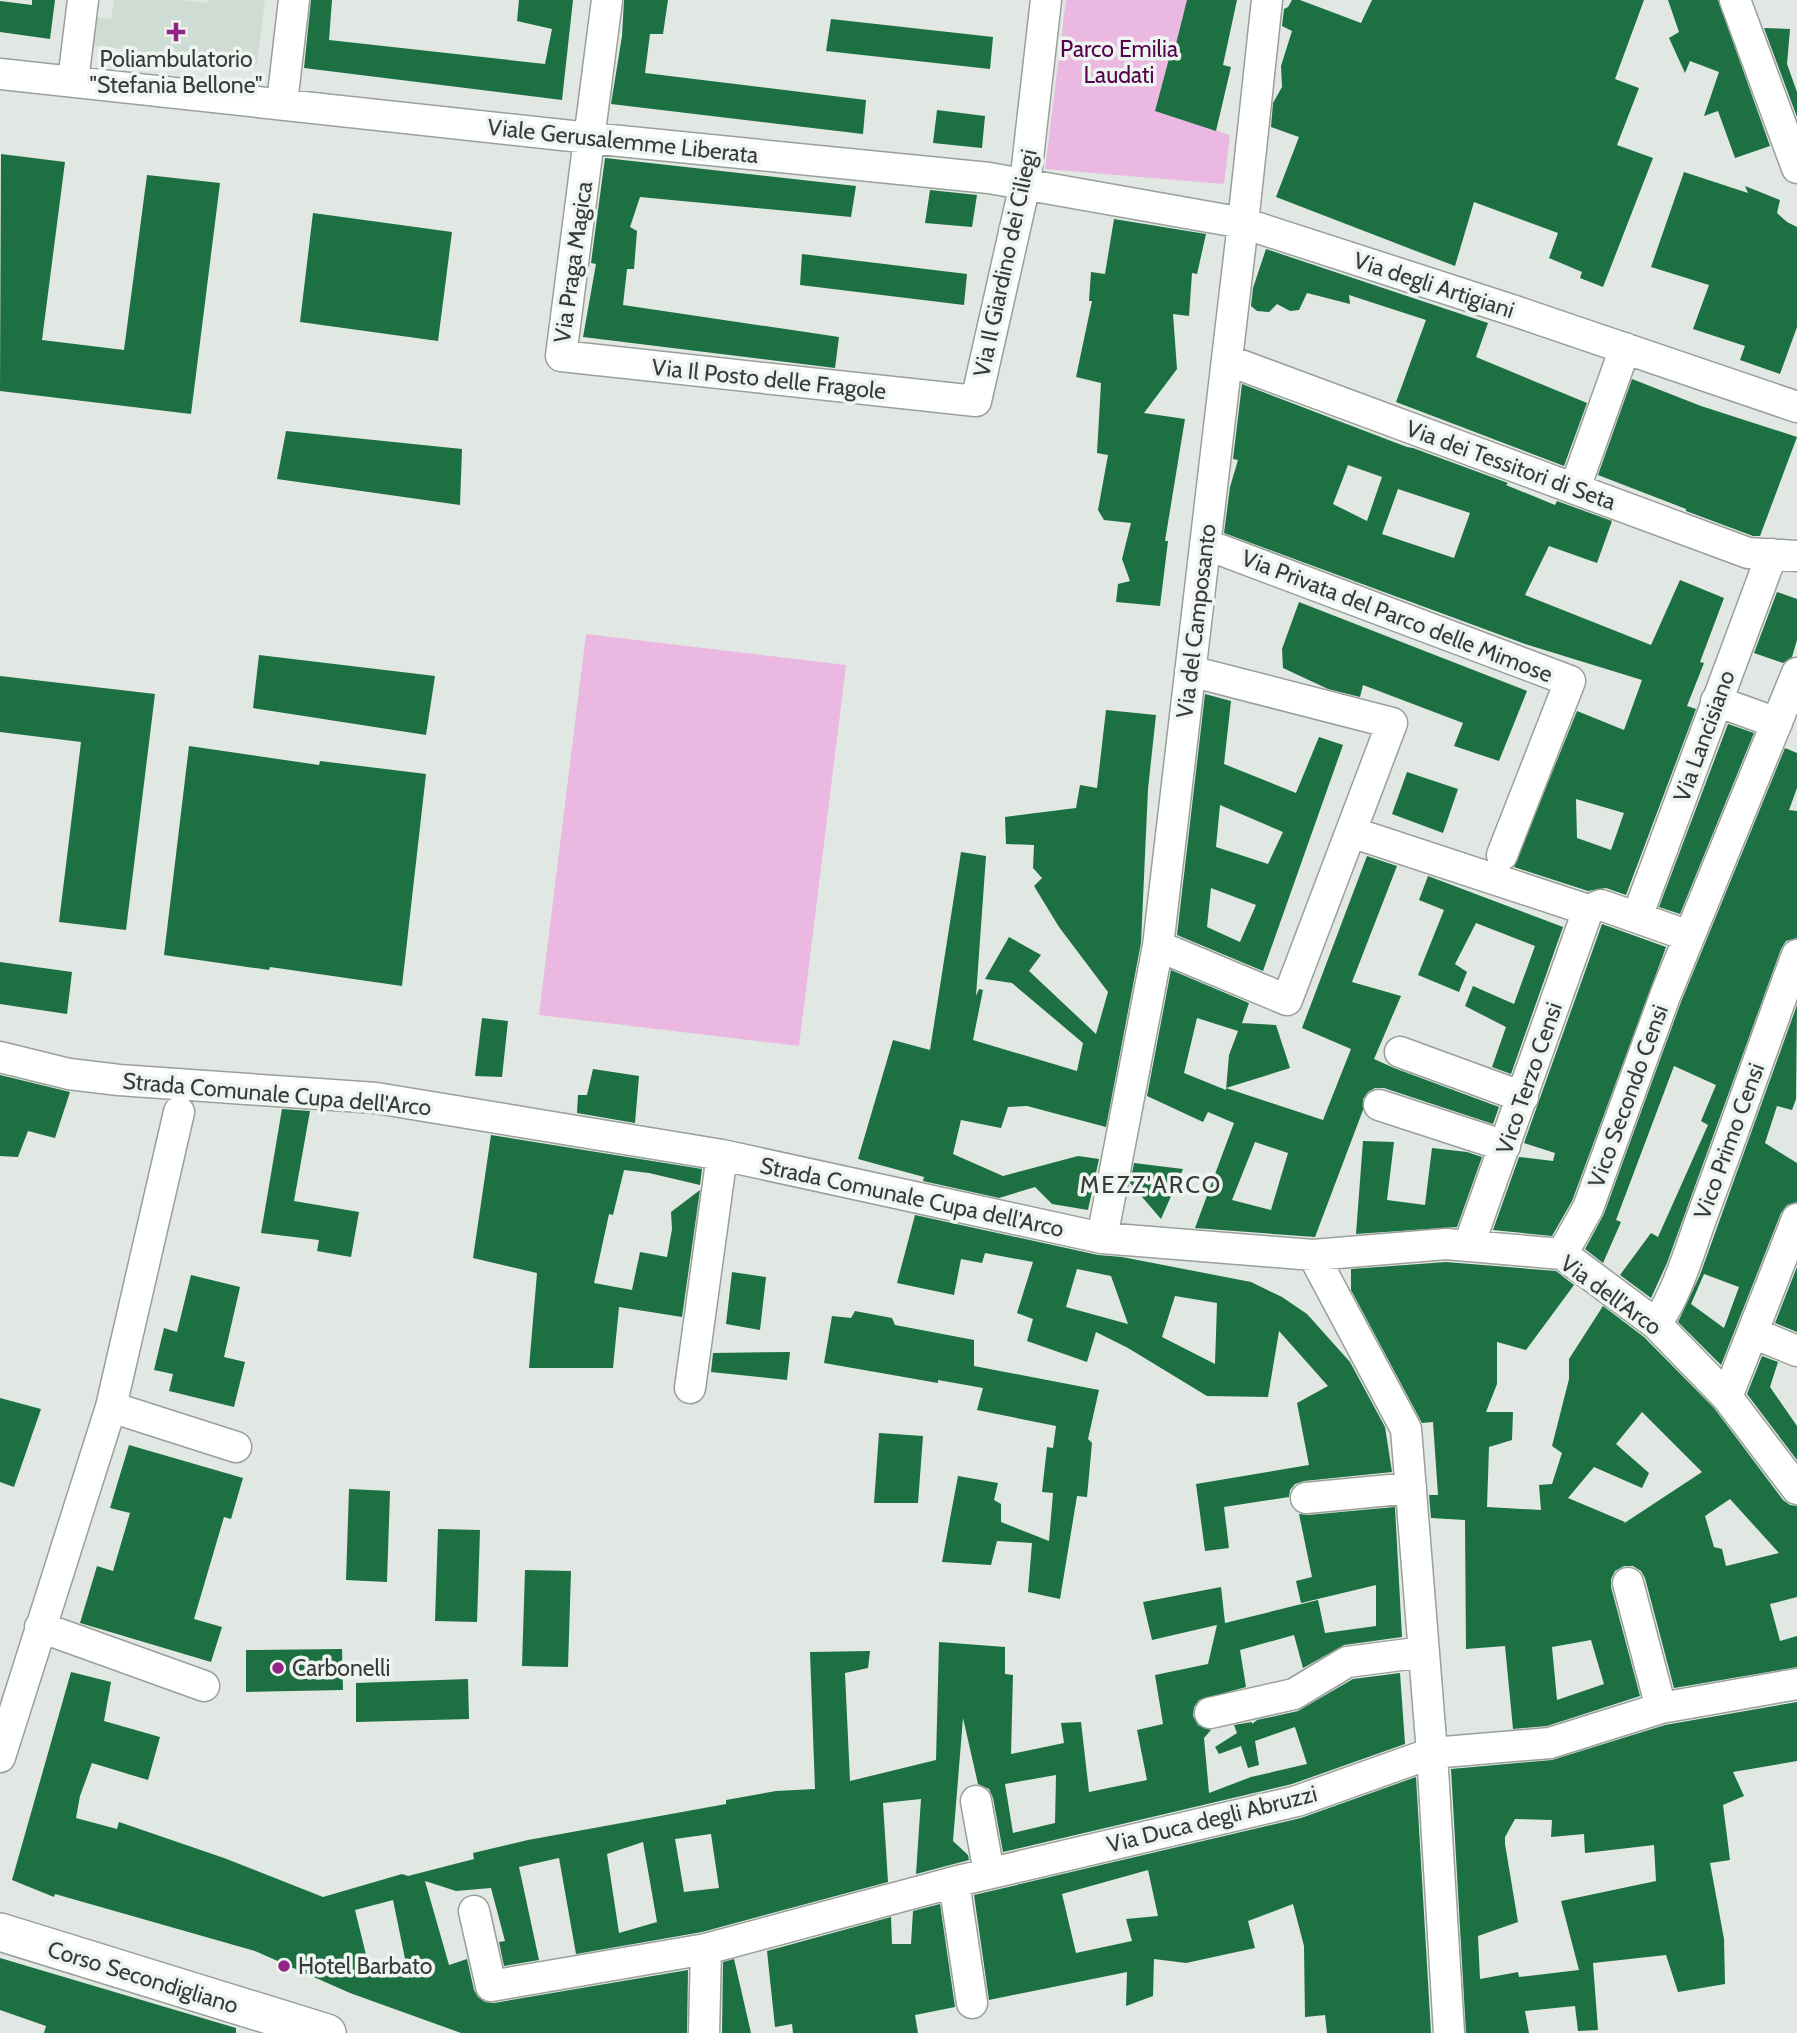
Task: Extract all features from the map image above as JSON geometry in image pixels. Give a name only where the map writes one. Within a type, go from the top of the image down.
[{"type":"main road","name":"Corso Secondigliano","points":[[0,1932],[327,2033]]},
{"type":"street","points":[[73,81],[83,0]]},
{"type":"street","points":[[282,103],[294,0]]},
{"type":"street","name":"Via Praga Magica","points":[[561,356],[607,0]]},
{"type":"street","name":"Via Il Giardino dei Ciliegi","points":[[976,401],[1025,184],[1046,0]]},
{"type":"street","name":"Via del Camposanto","points":[[1102,1238],[1158,946],[1267,0]]},
{"type":"street","points":[[1735,0],[1797,168]]},
{"type":"street","name":"Viale Gerusalemme Liberata","points":[[0,74],[989,178],[1243,223]]},
{"type":"street","name":"Via degli Artigiani","points":[[1243,223],[1797,407]]},
{"type":"street","points":[[1575,488],[1625,348]]},
{"type":"street","name":"Via Il Posto delle Fragole","points":[[561,356],[976,401]]},
{"type":"street","name":"Via dei Tessitori di Seta","points":[[1227,360],[1748,553],[1784,555]]},
{"type":"street","name":"Via Privata del Parco delle Mimose","points":[[1205,544],[1570,681],[1502,855]]},
{"type":"street","name":"Via Lancisiano","points":[[1637,918],[1716,701],[1784,555]]},
{"type":"street","points":[[1158,946],[1287,1000],[1392,723],[1190,671]]},
{"type":"street","name":"Vico Secondo Censi","points":[[1562,1254],[1588,1208],[1665,996],[1797,673]]},
{"type":"street","points":[[1716,701],[1777,723]]},
{"type":"street","points":[[1351,832],[1588,910],[1601,905],[1689,936]]},
{"type":"street","name":"Vico Terzo Censi","points":[[1469,1245],[1588,910]]},
{"type":"street","name":"Vico Primo Censi","points":[[1656,1324],[1667,1308],[1797,955]]},
{"type":"street","points":[[1400,1052],[1522,1097]]},
{"type":"street","name":"Strada Comunale Cupa dell'Arco","points":[[0,1057],[69,1074],[119,1080],[376,1098],[722,1156],[1102,1238],[1313,1255]]},
{"type":"street","points":[[1379,1105],[1505,1146]]},
{"type":"street","points":[[0,1757],[111,1407],[179,1112]]},
{"type":"street","points":[[690,1388],[722,1156]]},
{"type":"street","points":[[1727,1397],[1797,1219]]},
{"type":"street","name":"Via dell'Arco","points":[[1313,1255],[1446,1244],[1562,1254],[1656,1324],[1727,1397],[1797,1489]]},
{"type":"street","points":[[1313,1255],[1405,1429],[1432,1753],[1449,2033]]},
{"type":"street","points":[[1753,1333],[1797,1351]]},
{"type":"street","points":[[111,1407],[236,1447]]},
{"type":"street","points":[[1306,1498],[1410,1488]]},
{"type":"street","points":[[1628,1583],[1661,1708]]},
{"type":"street","points":[[40,1627],[204,1686]]},
{"type":"street","points":[[1210,1713],[1294,1694],[1348,1662],[1424,1652]]},
{"type":"street","name":"Via Duca degli Abruzzi","points":[[474,1910],[491,1986],[706,1948],[989,1873],[1297,1801],[1432,1753],[1550,1743],[1661,1708],[1797,1684]]},
{"type":"street","points":[[976,1801],[989,1873]]},
{"type":"street","points":[[954,1882],[972,2003]]},
{"type":"street","points":[[704,2033],[706,1948]]},
{"type":"shaded area","name":"Poliambulatorio \"Stefania Bellone\"","points":[[114,0],[182,0],[207,3],[208,0],[265,0],[257,66],[89,45],[93,17],[111,19]]},
{"type":"green space","name":"Parco Emilia Laudati","points":[[1066,0],[1203,0],[1166,114],[1230,135],[1224,184],[1045,169]]},
{"type":"green space","points":[[586,634],[846,665],[799,1046],[539,1015]]},
{"type":"building","points":[[32,0],[55,0],[50,39],[0,32],[0,1],[32,5]]},
{"type":"building","points":[[311,0],[332,0],[329,40],[545,64],[552,29],[517,21],[519,0],[573,0],[562,100],[304,68]]},
{"type":"building","points":[[624,0],[668,0],[663,34],[650,34],[645,73],[866,100],[863,134],[611,104],[622,36]]},
{"type":"building","points":[[1187,0],[1237,0],[1223,65],[1231,67],[1216,131],[1155,111]]},
{"type":"building","points":[[1292,0],[1300,0],[1361,23],[1372,0],[1644,0],[1615,79],[1639,88],[1617,145],[1653,158],[1603,287],[1580,278],[1582,272],[1549,258],[1558,233],[1474,202],[1455,266],[1276,197],[1299,137],[1271,127],[1273,103],[1282,87],[1281,66],[1292,31],[1282,26],[1284,9]]},
{"type":"building","points":[[1668,0],[1718,0],[1770,146],[1735,158],[1718,111],[1704,116],[1719,72],[1690,61],[1685,73],[1669,38],[1679,32]]},
{"type":"building","points":[[831,19],[993,37],[990,69],[826,51]]},
{"type":"building","points":[[1764,28],[1790,29],[1787,64],[1797,92],[1797,117]]},
{"type":"building","points":[[937,110],[985,116],[982,148],[933,143]]},
{"type":"building","points":[[1,154],[65,162],[42,340],[124,350],[147,175],[220,183],[191,414],[0,391]]},
{"type":"building","points":[[605,158],[856,186],[851,217],[640,197],[630,227],[637,231],[634,269],[627,269],[623,305],[839,337],[835,368],[583,337],[596,264],[591,263]]},
{"type":"building","points":[[1684,172],[1748,193],[1745,186],[1780,200],[1777,213],[1797,227],[1797,327],[1780,374],[1740,360],[1745,346],[1693,329],[1709,285],[1651,267]]},
{"type":"building","points":[[930,190],[977,195],[972,227],[925,223]]},
{"type":"building","points":[[313,213],[452,232],[438,341],[300,322]]},
{"type":"building","points":[[1114,219],[1206,234],[1197,274],[1192,273],[1189,316],[1173,314],[1177,369],[1144,413],[1185,419],[1165,541],[1168,541],[1160,606],[1116,602],[1118,584],[1130,581],[1122,559],[1131,523],[1104,520],[1098,510],[1108,455],[1097,453],[1101,383],[1076,377],[1092,301],[1089,301],[1091,272],[1105,274]]},
{"type":"building","points":[[1266,249],[1488,323],[1476,357],[1587,403],[1564,466],[1396,402],[1426,320],[1349,295],[1350,304],[1307,293],[1299,310],[1290,311],[1277,304],[1269,312],[1257,311],[1251,306],[1253,288]]},
{"type":"building","points":[[802,254],[967,274],[964,305],[800,285]]},
{"type":"building","points":[[1632,379],[1701,406],[1797,437],[1760,536],[1753,536],[1686,511],[1598,475]]},
{"type":"building","points":[[1242,384],[1508,483],[1506,485],[1555,505],[1557,501],[1612,521],[1597,563],[1549,546],[1525,595],[1651,645],[1680,580],[1724,598],[1700,662],[1704,663],[1687,706],[1696,709],[1626,895],[1606,888],[1588,891],[1514,867],[1577,711],[1624,730],[1642,680],[1525,644],[1224,533],[1230,487],[1238,460],[1233,459]],"holes":[[[1348,465],[1382,477],[1367,521],[1333,504]],[[1398,489],[1470,513],[1454,558],[1382,534]],[[1576,799],[1624,813],[1611,850],[1577,838]]]},
{"type":"building","points":[[286,431],[462,449],[460,505],[277,479]]},
{"type":"building","points":[[1777,592],[1797,599],[1797,640],[1792,657],[1783,663],[1754,653]]},
{"type":"building","points":[[1299,602],[1527,691],[1499,761],[1454,746],[1463,723],[1363,685],[1360,697],[1328,689],[1283,668],[1282,649]]},
{"type":"building","points":[[259,655],[435,676],[426,735],[253,708]]},
{"type":"building","points":[[0,676],[155,694],[126,930],[59,922],[81,742],[0,732]]},
{"type":"building","points":[[1205,694],[1231,701],[1224,764],[1296,793],[1319,737],[1343,745],[1263,971],[1177,935]],"holes":[[[1220,805],[1283,832],[1268,864],[1216,847]],[[1211,888],[1256,905],[1240,942],[1207,927]]]},
{"type":"building","points":[[1106,710],[1156,715],[1148,789],[1141,943],[1106,1127],[1027,1106],[1008,1107],[1001,1128],[961,1120],[953,1154],[1003,1176],[1078,1156],[1099,1159],[1088,1210],[1052,1204],[1035,1187],[999,1198],[923,1181],[924,1177],[858,1159],[893,1040],[930,1050],[961,852],[986,856],[976,996],[979,989],[983,990],[973,1040],[1077,1071],[1083,1043],[1012,983],[985,979],[1009,937],[1041,955],[1029,971],[1096,1034],[1108,992],[1059,927],[1034,886],[1042,878],[1033,868],[1034,845],[1006,844],[1005,817],[1076,808],[1080,785],[1097,788]]},
{"type":"building","points":[[1728,724],[1754,733],[1680,914],[1659,907]]},
{"type":"building","points":[[189,746],[319,765],[320,761],[426,774],[402,986],[164,955]]},
{"type":"building","points":[[1785,748],[1797,753],[1797,788],[1789,810],[1797,811],[1797,938],[1786,941],[1781,949],[1667,1263],[1651,1298],[1620,1275],[1651,1233],[1658,1237],[1708,1125],[1701,1121],[1716,1085],[1674,1066],[1616,1220],[1621,1222],[1603,1263],[1585,1249],[1604,1214],[1681,1002]]},
{"type":"building","points":[[1407,772],[1458,789],[1443,833],[1392,814]]},
{"type":"building","points":[[1367,856],[1397,866],[1352,982],[1401,996],[1374,1059],[1499,1107],[1493,1124],[1384,1088],[1375,1088],[1363,1099],[1363,1110],[1315,1237],[1195,1228],[1234,1123],[1208,1112],[1203,1122],[1147,1096],[1171,970],[1249,1003],[1242,1023],[1276,1025],[1290,1068],[1226,1088],[1323,1120],[1351,1049],[1302,1028]],"holes":[[[1197,1018],[1238,1031],[1229,1055],[1226,1090],[1184,1073]],[[1255,1142],[1288,1153],[1271,1210],[1232,1200]]]},
{"type":"building","points":[[1428,876],[1563,927],[1511,1074],[1492,1067],[1506,1027],[1465,1006],[1473,986],[1514,1004],[1535,946],[1476,923],[1455,964],[1467,972],[1459,992],[1418,975],[1444,910],[1419,900]]},
{"type":"building","points":[[1602,924],[1666,947],[1572,1201],[1552,1236],[1493,1230],[1519,1157],[1553,1161],[1555,1153],[1524,1143]]},
{"type":"building","points":[[0,962],[72,972],[67,1014],[0,1004]]},
{"type":"building","points":[[1797,1005],[1796,1099],[1792,1110],[1777,1106],[1765,1143],[1797,1163],[1797,1202],[1787,1205],[1781,1213],[1721,1365],[1678,1322],[1700,1275]],"holes":[[[1704,1274],[1739,1287],[1724,1328],[1691,1304]]]},
{"type":"building","points":[[482,1018],[508,1021],[502,1077],[475,1076]]},
{"type":"building","points":[[593,1069],[639,1076],[635,1123],[577,1113],[578,1095],[587,1095]]},
{"type":"building","points":[[0,1075],[70,1092],[55,1138],[28,1131],[18,1157],[0,1156]]},
{"type":"building","points":[[282,1109],[310,1111],[294,1201],[359,1212],[351,1257],[317,1251],[319,1240],[261,1233]]},
{"type":"building","points":[[491,1135],[702,1169],[700,1185],[624,1170],[613,1215],[609,1214],[594,1283],[632,1290],[640,1252],[667,1257],[672,1229],[671,1212],[700,1190],[682,1317],[619,1307],[613,1368],[529,1368],[537,1273],[473,1258]]},
{"type":"building","points":[[1363,1141],[1394,1142],[1387,1200],[1425,1205],[1432,1148],[1467,1152],[1482,1157],[1457,1227],[1356,1234]]},
{"type":"building","points":[[1134,1163],[1183,1169],[1161,1219],[1130,1183]]},
{"type":"building","points":[[915,1215],[1098,1255],[1122,1257],[1251,1282],[1282,1297],[1307,1314],[1350,1362],[1385,1427],[1392,1472],[1304,1481],[1295,1484],[1289,1497],[1224,1507],[1229,1548],[1205,1551],[1196,1484],[1309,1465],[1297,1403],[1328,1386],[1279,1331],[1268,1397],[1207,1396],[1128,1348],[1096,1332],[1087,1362],[1027,1341],[1033,1319],[1017,1313],[1033,1262],[985,1253],[982,1263],[961,1259],[954,1295],[897,1283]],"holes":[[[1077,1269],[1111,1276],[1128,1324],[1066,1307]],[[1175,1296],[1217,1303],[1215,1364],[1162,1337]]]},
{"type":"building","points":[[1446,1262],[1556,1271],[1574,1285],[1526,1350],[1497,1342],[1497,1384],[1486,1412],[1513,1412],[1512,1440],[1489,1447],[1487,1507],[1541,1510],[1539,1485],[1552,1484],[1562,1453],[1552,1446],[1569,1379],[1569,1359],[1603,1306],[1644,1337],[1714,1408],[1783,1500],[1797,1506],[1797,1597],[1770,1604],[1780,1641],[1797,1636],[1797,1667],[1674,1688],[1645,1578],[1641,1571],[1633,1566],[1624,1566],[1615,1571],[1611,1587],[1640,1696],[1547,1726],[1513,1729],[1505,1646],[1466,1649],[1465,1520],[1431,1518],[1429,1495],[1438,1495],[1433,1422],[1422,1423],[1351,1290],[1351,1269]],"holes":[[[1642,1412],[1702,1472],[1623,1524],[1625,1522],[1568,1498],[1594,1467],[1642,1488],[1649,1473],[1616,1444]],[[1730,1499],[1779,1553],[1726,1566],[1722,1549],[1714,1547],[1705,1516]],[[1591,1640],[1604,1684],[1557,1700],[1552,1647]]]},
{"type":"building","points":[[1797,1267],[1797,1332],[1775,1323]]},
{"type":"building","points":[[732,1272],[766,1277],[760,1330],[726,1324]]},
{"type":"building","points":[[191,1275],[240,1287],[224,1357],[245,1362],[234,1407],[169,1391],[173,1374],[154,1370],[164,1328],[177,1332]]},
{"type":"building","points":[[855,1311],[892,1318],[895,1325],[974,1340],[974,1366],[1099,1390],[1088,1439],[1092,1443],[1087,1497],[1077,1496],[1060,1599],[1028,1592],[1032,1543],[997,1541],[991,1565],[942,1562],[958,1476],[998,1483],[994,1500],[1001,1504],[1001,1522],[1049,1541],[1053,1493],[1042,1492],[1047,1447],[1053,1448],[1056,1426],[977,1410],[983,1388],[824,1363],[832,1316],[851,1318]]},
{"type":"building","points":[[790,1352],[787,1380],[711,1372],[713,1353]]},
{"type":"building","points":[[1762,1356],[1778,1362],[1770,1387],[1797,1426],[1797,1460],[1747,1394]]},
{"type":"building","points":[[0,1398],[41,1409],[14,1487],[0,1482]]},
{"type":"building","points":[[879,1433],[923,1436],[918,1503],[874,1503]]},
{"type":"building","points":[[129,1445],[243,1478],[231,1519],[224,1517],[194,1619],[222,1627],[211,1662],[80,1623],[97,1566],[113,1571],[130,1513],[110,1508]]},
{"type":"building","points":[[349,1489],[390,1491],[387,1582],[346,1580]]},
{"type":"building","points":[[1395,1507],[1402,1637],[1344,1645],[1303,1668],[1294,1635],[1240,1650],[1246,1687],[1199,1700],[1194,1707],[1193,1716],[1198,1725],[1211,1730],[1204,1738],[1209,1793],[1251,1777],[1307,1764],[1295,1727],[1255,1741],[1259,1765],[1248,1768],[1241,1746],[1219,1754],[1215,1747],[1237,1733],[1234,1725],[1252,1724],[1257,1720],[1298,1711],[1353,1679],[1400,1673],[1405,1744],[1292,1784],[1003,1852],[993,1798],[989,1789],[978,1784],[963,1718],[953,1841],[968,1855],[969,1860],[916,1874],[921,1799],[883,1803],[888,1882],[702,1932],[576,1954],[559,1858],[519,1867],[539,1960],[504,1966],[499,1942],[505,1941],[491,1888],[456,1891],[425,1881],[449,1965],[467,1959],[474,1990],[485,2002],[494,2003],[688,1970],[687,2033],[461,2033],[350,1993],[255,1951],[55,1894],[54,1897],[12,1880],[71,1672],[111,1682],[104,1721],[160,1737],[148,1780],[92,1763],[80,1796],[76,1818],[117,1829],[119,1822],[224,1858],[323,1897],[402,1874],[408,1876],[474,1859],[473,1853],[528,1840],[726,1804],[726,1800],[776,1791],[815,1789],[810,1652],[870,1651],[868,1668],[845,1673],[850,1781],[936,1760],[939,1642],[1005,1647],[1005,1674],[1013,1675],[1011,1754],[1064,1743],[1061,1723],[1081,1722],[1089,1792],[1147,1780],[1137,1730],[1163,1724],[1155,1675],[1208,1664],[1217,1625],[1221,1624],[1152,1640],[1143,1602],[1221,1587],[1225,1623],[1318,1600],[1325,1633],[1376,1626],[1376,1585],[1301,1603],[1296,1581],[1312,1577],[1299,1514]],"holes":[[[1056,1775],[1055,1823],[1013,1833],[1005,1784]],[[711,1834],[719,1888],[684,1892],[675,1839]],[[643,1842],[657,1922],[619,1933],[607,1854]],[[393,1900],[409,1978],[370,1971],[355,1910]]]},
{"type":"building","points":[[438,1529],[480,1530],[477,1622],[435,1621]]},
{"type":"building","points":[[525,1570],[571,1571],[568,1667],[522,1666]]},
{"type":"building","points":[[342,1649],[343,1690],[246,1692],[246,1650]]},
{"type":"building","points":[[468,1679],[469,1719],[356,1722],[356,1683]]},
{"type":"building","points":[[1797,1702],[1797,1761],[1733,1772],[1744,1796],[1723,1805],[1730,1860],[1710,1863],[1724,1939],[1725,1984],[1678,1992],[1666,1955],[1593,1963],[1598,2030],[1578,2031],[1575,2006],[1525,2011],[1529,2033],[1466,2033],[1451,1769],[1552,1760],[1665,1725]],"holes":[[[1515,1819],[1552,1820],[1551,1837],[1584,1834],[1585,1853],[1654,1845],[1656,1881],[1561,1901],[1579,1970],[1519,1977],[1518,1972],[1480,1979],[1478,1936],[1518,1922],[1505,1837]]]},
{"type":"building","points":[[1416,1777],[1431,2033],[1327,2033],[1325,2015],[1305,2017],[1304,1946],[1293,1904],[1248,1921],[1255,1948],[1186,1963],[1154,1959],[1153,1996],[1126,2006],[1127,1972],[989,2000],[974,1895],[1301,1818]],"holes":[[[1148,1870],[1158,1916],[1126,1919],[1132,1941],[1076,1953],[1062,1894]]]},
{"type":"building","points":[[940,1904],[955,2007],[915,2015],[918,2033],[793,2033],[792,2024],[775,2027],[767,1951],[891,1917],[892,1944],[911,1944],[913,1911]]},
{"type":"building","points":[[0,1958],[236,2028],[236,2033],[44,2033],[46,2026],[0,2010]]},
{"type":"building","points":[[734,1959],[751,2033],[722,2033],[723,1962]]},
{"type":"place","name":"Poliambulatorio \"Stefania Bellone\"","points":[[176,32]]},
{"type":"place","name":"Carbonelli","points":[[278,1668]]},
{"type":"place","name":"Hotel Barbato","points":[[284,1966]]},
{"type":"district","name":"MEZZ'ARCO","points":[[1151,1185]]}]
